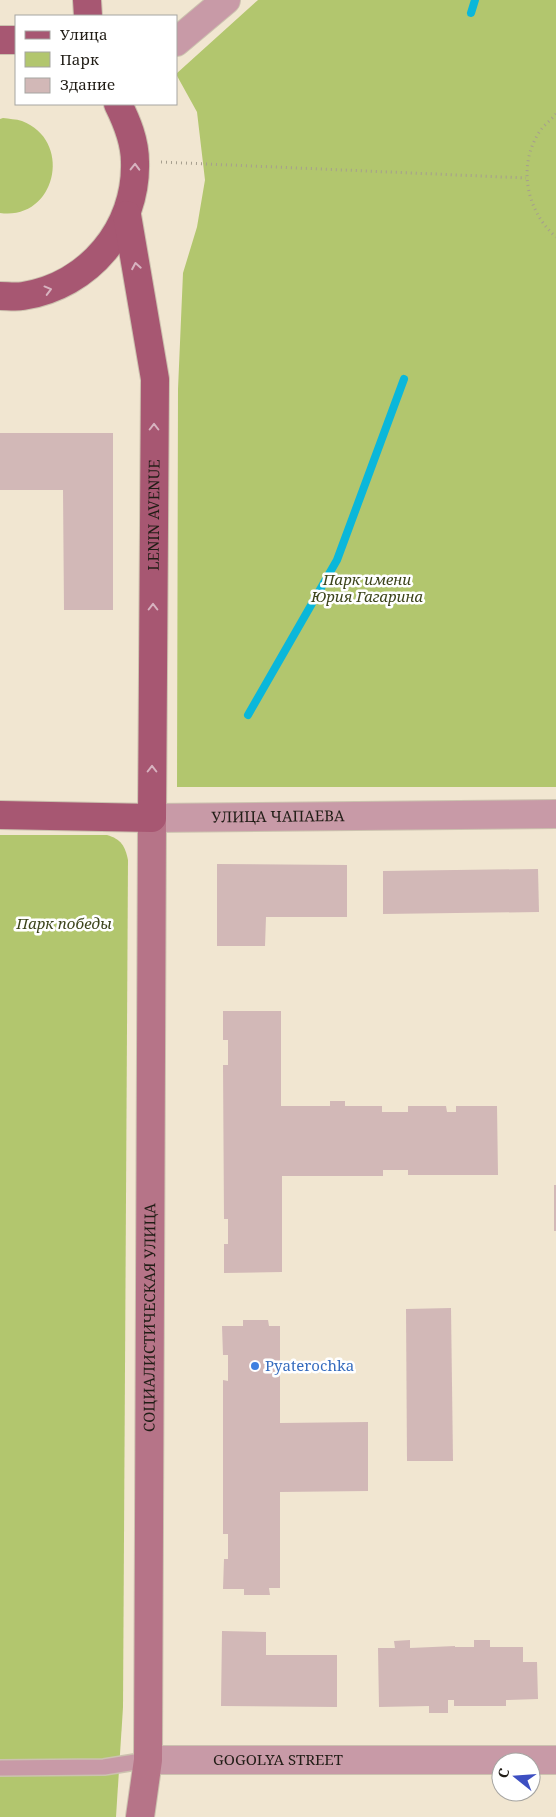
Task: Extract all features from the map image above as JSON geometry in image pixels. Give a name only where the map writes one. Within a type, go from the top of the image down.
[{"type":"main road","points":[[87,0],[88,15]]},
{"type":"main road","points":[[0,40],[15,40]]},
{"type":"main road","points":[[0,296],[22,296],[56,288],[86,270],[110,245],[127,215],[134,188],[136,161],[129,126],[118,105]]},
{"type":"main road","name":"LENIN AVENUE","points":[[127,215],[155,379],[152,818]]},
{"type":"main road","name":"УЛИЦА ЧАПАЕВА","points":[[0,815],[152,818]]},
{"type":"main road","name":"СОЦИАЛИСТИЧЕСКАЯ УЛИЦА","points":[[140,1817],[148,1760],[152,818]]},
{"type":"street","points":[[178,40],[226,0]]},
{"type":"street","name":"УЛИЦА ЧАПАЕВА","points":[[152,818],[556,814]]},
{"type":"street","name":"GOGOLYA STREET","points":[[148,1760],[556,1760]]},
{"type":"lane","name":"GOGOLYA STREET","points":[[0,1768],[104,1767],[148,1760]]},
{"type":"path","points":[[556,114],[540,132],[530,154],[526,178],[532,205],[545,228],[556,237]]},
{"type":"path","points":[[136,161],[526,178]]},
{"type":"green space","name":"Парк имени Юрия Гагарина","points":[[258,0],[556,0],[556,787],[177,787],[178,389],[183,273],[197,227],[205,180],[197,112],[178,78],[178,72]]},
{"type":"green space","points":[[0,119],[22,121],[38,131],[48,145],[53,161],[52,178],[45,193],[34,205],[19,212],[0,213]]},
{"type":"green space","name":"Парк победы","points":[[0,835],[107,835],[122,844],[128,860],[123,1707],[116,1817],[0,1817]]},
{"type":"building","points":[[0,433],[113,433],[113,610],[64,610],[63,490],[0,490]]},
{"type":"building","points":[[217,864],[347,865],[347,917],[266,917],[265,946],[217,946]]},
{"type":"building","points":[[538,869],[539,912],[383,914],[383,871]]},
{"type":"building","points":[[223,1011],[281,1011],[281,1106],[330,1106],[330,1101],[345,1101],[345,1106],[382,1106],[382,1112],[408,1112],[408,1106],[446,1106],[447,1112],[456,1112],[456,1106],[497,1106],[498,1175],[408,1175],[408,1170],[383,1170],[383,1176],[282,1176],[282,1272],[224,1273],[224,1244],[228,1244],[228,1219],[224,1219],[223,1065],[228,1065],[228,1040],[223,1040]]},
{"type":"building","points":[[554,1185],[556,1185],[556,1231],[554,1231]]},
{"type":"building","points":[[451,1308],[453,1461],[407,1461],[406,1309]]},
{"type":"building","points":[[243,1320],[268,1320],[269,1326],[280,1326],[280,1423],[368,1422],[368,1491],[280,1492],[280,1588],[269,1588],[270,1595],[244,1595],[244,1589],[223,1589],[224,1559],[228,1559],[228,1534],[223,1534],[223,1380],[228,1381],[228,1355],[223,1355],[222,1326],[243,1326]]},
{"type":"building","points":[[222,1631],[266,1632],[266,1655],[337,1655],[337,1707],[221,1706]]},
{"type":"building","points":[[410,1640],[410,1648],[474,1647],[474,1640],[490,1640],[490,1647],[523,1647],[523,1662],[537,1662],[538,1699],[506,1700],[506,1706],[454,1706],[454,1700],[448,1700],[448,1713],[429,1713],[429,1706],[379,1707],[378,1648],[395,1648],[394,1641]]},
{"type":"waterway","points":[[471,13],[475,0]]},
{"type":"waterway","points":[[248,715],[337,560],[404,379]]},
{"type":"place","name":"Pyaterochka","points":[[255,1366]]}]
